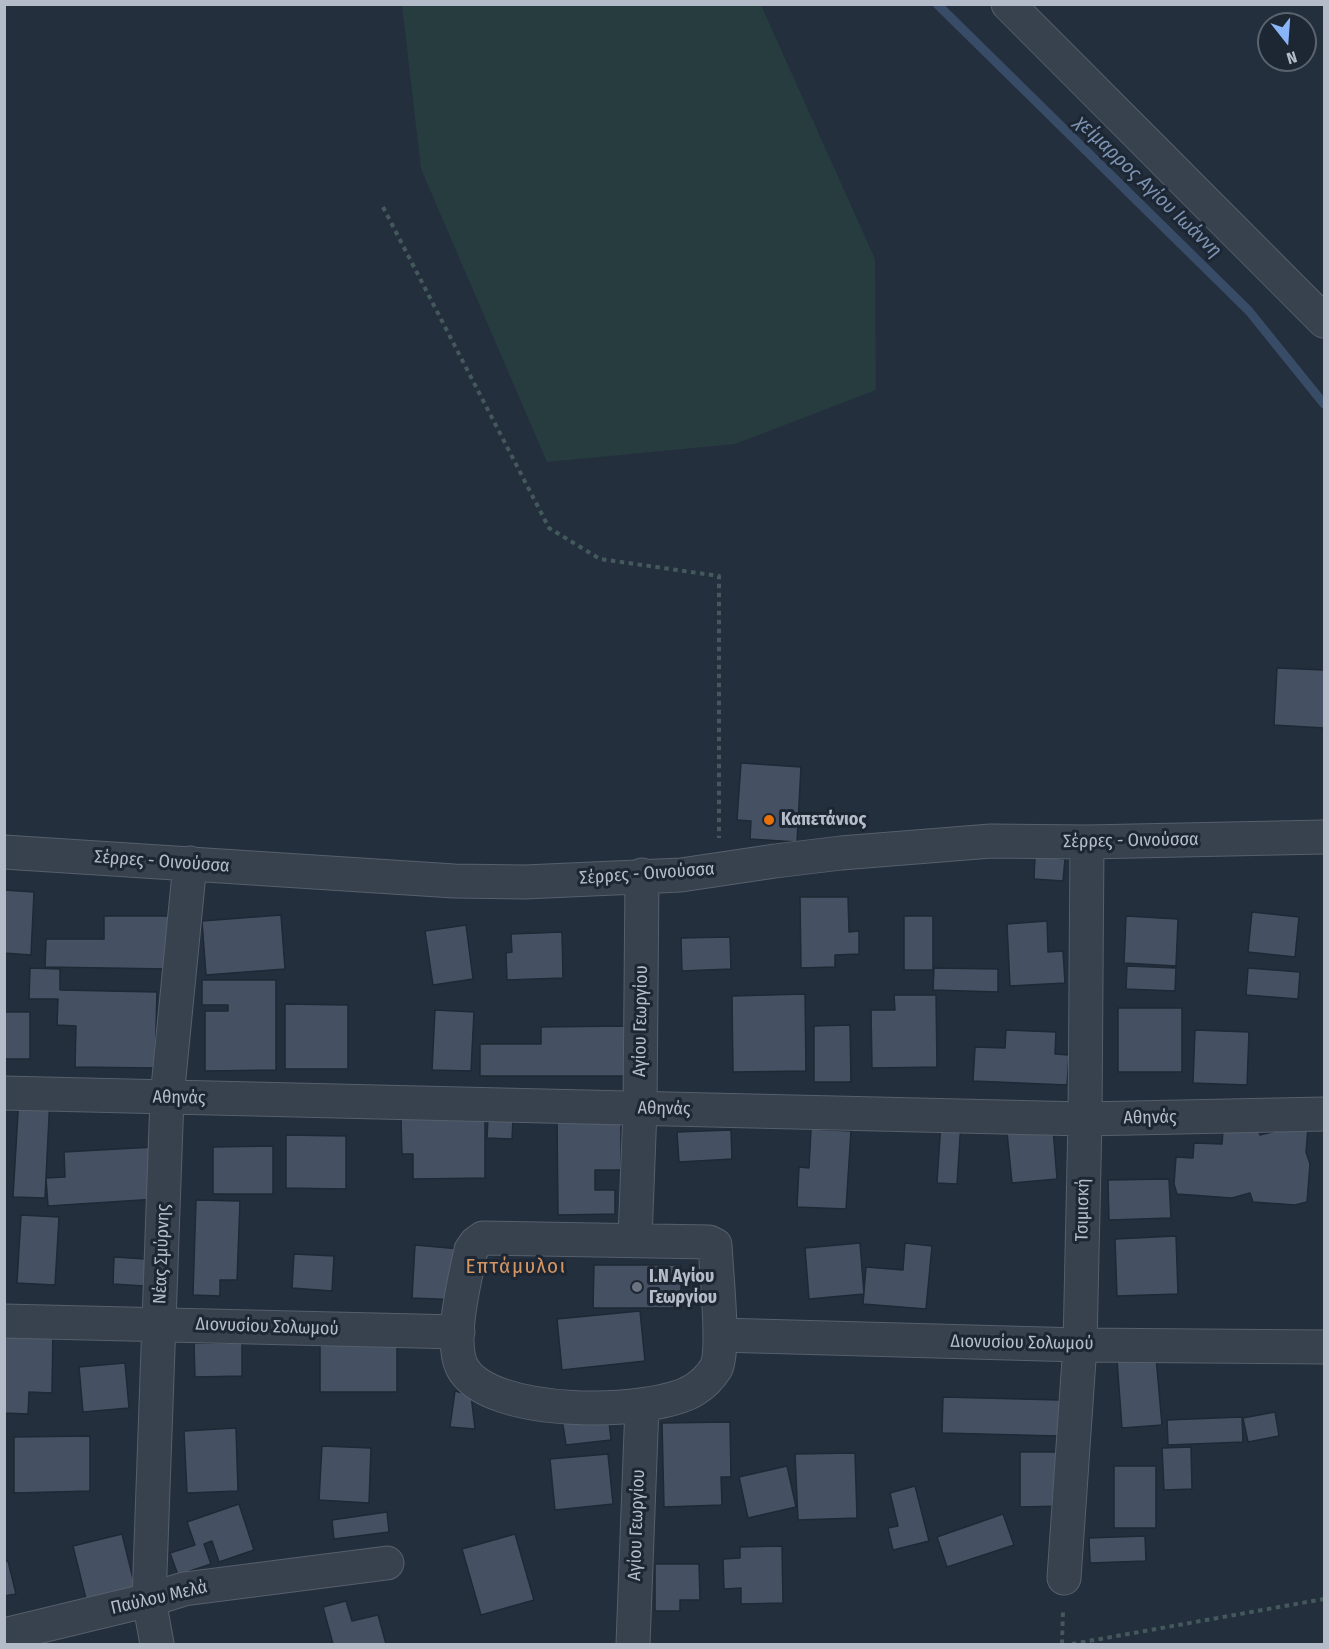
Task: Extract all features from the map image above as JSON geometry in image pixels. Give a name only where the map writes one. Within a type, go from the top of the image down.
[{"type":"street","points":[[1008,4],[1324,321]]},
{"type":"street","name":"Σέρρες - Οινούσσα","points":[[4,852],[454,881],[525,882],[681,875],[841,853],[991,841],[1086,842],[1324,837]]},
{"type":"street","name":"Τσιμισκή","points":[[1064,1578],[1080,1345],[1085,1119],[1086,842]]},
{"type":"street","name":"Νέας Σμύρνης","points":[[157,1644],[149,1600],[167,1098],[190,863]]},
{"type":"street","name":"Αγίου Γεωργίου","points":[[635,1239],[640,1109],[642,875]]},
{"type":"street","name":"Αθηνάς","points":[[4,1093],[1085,1119],[1324,1114]]},
{"type":"street","points":[[483,1238],[635,1239],[696,1241],[715,1245],[720,1335],[718,1363],[701,1385],[669,1400],[642,1405],[568,1407],[523,1402],[502,1396],[482,1386],[466,1372],[460,1360],[458,1332],[471,1250],[476,1243],[483,1238]]},
{"type":"street","name":"Διονυσίου Σολωμού","points":[[4,1321],[458,1332]]},
{"type":"street","name":"Διονυσίου Σολωμού","points":[[720,1335],[1080,1345],[1324,1347]]},
{"type":"street","name":"Αγίου Γεωργίου","points":[[633,1644],[642,1405]]},
{"type":"street","name":"Παύλου Μελά","points":[[4,1635],[149,1600],[184,1589],[387,1563]]},
{"type":"path","points":[[383,207],[549,528],[600,559],[719,576],[719,869]]},
{"type":"path","points":[[1072,1644],[1324,1599]]},
{"type":"green space","points":[[402,5],[761,5],[875,259],[876,390],[735,444],[547,462],[421,169]]},
{"type":"building","points":[[1277,668],[1324,670],[1324,728],[1274,725]]},
{"type":"building","points":[[741,763],[801,767],[797,842],[750,839],[751,821],[737,820]]},
{"type":"building","points":[[1035,856],[1065,859],[1063,881],[1034,879]]},
{"type":"building","points":[[4,890],[34,892],[31,955],[4,953]]},
{"type":"building","points":[[800,897],[848,897],[849,932],[859,931],[859,954],[835,955],[835,967],[801,968]]},
{"type":"building","points":[[1252,912],[1299,917],[1295,957],[1248,952]]},
{"type":"building","points":[[281,915],[285,969],[206,975],[202,921]]},
{"type":"building","points":[[104,916],[169,916],[169,969],[45,967],[46,939],[104,939]]},
{"type":"building","points":[[904,916],[933,916],[933,970],[904,970]]},
{"type":"building","points":[[1126,916],[1178,919],[1176,966],[1124,963]]},
{"type":"building","points":[[1047,921],[1048,952],[1063,951],[1065,983],[1010,986],[1007,924]]},
{"type":"building","points":[[466,925],[473,979],[433,985],[425,931]]},
{"type":"building","points":[[562,932],[563,978],[507,980],[506,953],[512,952],[511,934]]},
{"type":"building","points":[[730,937],[731,969],[682,971],[681,938]]},
{"type":"building","points":[[1127,966],[1176,968],[1175,991],[1126,989]]},
{"type":"building","points":[[30,968],[60,969],[60,990],[157,992],[155,1068],[75,1067],[76,1026],[57,1025],[58,999],[29,999]]},
{"type":"building","points":[[934,968],[998,969],[998,992],[933,990]]},
{"type":"building","points":[[1248,968],[1300,972],[1298,999],[1246,995]]},
{"type":"building","points":[[202,980],[276,980],[276,1070],[205,1071],[205,1011],[228,1011],[228,1005],[202,1005]]},
{"type":"building","points":[[805,994],[806,1071],[733,1072],[732,996]]},
{"type":"building","points":[[894,995],[936,995],[937,1067],[872,1068],[871,1010],[895,1010]]},
{"type":"building","points":[[285,1004],[348,1005],[348,1069],[285,1069]]},
{"type":"building","points":[[1118,1008],[1182,1008],[1182,1072],[1118,1072]]},
{"type":"building","points":[[435,1010],[474,1012],[471,1071],[432,1070]]},
{"type":"building","points":[[4,1012],[30,1012],[30,1059],[4,1059]]},
{"type":"building","points":[[850,1025],[851,1082],[814,1082],[814,1026]]},
{"type":"building","points":[[625,1026],[625,1076],[480,1076],[480,1044],[541,1044],[541,1027]]},
{"type":"building","points":[[1006,1030],[1056,1032],[1055,1054],[1069,1055],[1067,1085],[973,1081],[975,1047],[1005,1048]]},
{"type":"building","points":[[1195,1030],[1249,1032],[1247,1085],[1193,1083]]},
{"type":"building","points":[[19,1096],[50,1097],[45,1198],[13,1197]]},
{"type":"building","points":[[485,1118],[485,1178],[413,1179],[413,1154],[402,1154],[401,1119]]},
{"type":"building","points":[[488,1118],[513,1119],[512,1139],[487,1138]]},
{"type":"building","points":[[621,1118],[621,1170],[595,1170],[595,1190],[615,1190],[615,1214],[558,1215],[557,1119]]},
{"type":"building","points":[[941,1121],[961,1122],[957,1184],[937,1183]]},
{"type":"building","points":[[1257,1125],[1260,1135],[1292,1127],[1308,1127],[1306,1152],[1310,1164],[1307,1202],[1295,1205],[1253,1202],[1250,1193],[1232,1198],[1177,1194],[1174,1184],[1176,1157],[1193,1158],[1194,1143],[1222,1144],[1223,1130]]},
{"type":"building","points":[[1053,1128],[1057,1179],[1012,1183],[1007,1132]]},
{"type":"building","points":[[811,1129],[851,1131],[846,1209],[797,1207],[799,1167],[809,1168]]},
{"type":"building","points":[[731,1130],[732,1159],[679,1162],[677,1132]]},
{"type":"building","points":[[286,1135],[346,1136],[346,1189],[286,1188]]},
{"type":"building","points":[[273,1146],[273,1194],[213,1194],[213,1147]]},
{"type":"building","points":[[154,1147],[157,1199],[48,1206],[46,1178],[65,1177],[64,1152]]},
{"type":"building","points":[[1169,1179],[1171,1218],[1109,1220],[1108,1180]]},
{"type":"building","points":[[196,1200],[240,1201],[237,1280],[220,1280],[220,1296],[193,1295]]},
{"type":"building","points":[[21,1215],[59,1217],[55,1285],[17,1283]]},
{"type":"building","points":[[1176,1236],[1178,1294],[1117,1296],[1115,1239]]},
{"type":"building","points":[[860,1243],[864,1294],[809,1299],[805,1248]]},
{"type":"building","points":[[905,1243],[932,1246],[926,1309],[863,1304],[866,1267],[903,1270]]},
{"type":"building","points":[[415,1245],[471,1250],[462,1300],[412,1298]]},
{"type":"building","points":[[294,1254],[334,1256],[332,1291],[292,1288]]},
{"type":"building","points":[[114,1257],[146,1259],[145,1286],[113,1284]]},
{"type":"building","name":"Ι.Ν Αγίου Γεωργίου","points":[[594,1265],[681,1265],[681,1308],[593,1308]]},
{"type":"building","points":[[640,1311],[645,1361],[562,1370],[557,1319]]},
{"type":"building","points":[[4,1328],[53,1329],[52,1393],[29,1392],[28,1414],[4,1413]]},
{"type":"building","points":[[320,1335],[397,1335],[397,1392],[320,1392]]},
{"type":"building","points":[[194,1343],[242,1343],[242,1376],[195,1377]]},
{"type":"building","points":[[1156,1357],[1162,1425],[1122,1428],[1117,1360]]},
{"type":"building","points":[[125,1363],[129,1408],[83,1412],[79,1367]]},
{"type":"building","points":[[455,1391],[471,1395],[475,1429],[450,1427]]},
{"type":"building","points":[[943,1397],[1060,1400],[1059,1436],[942,1433]]},
{"type":"building","points":[[1275,1412],[1279,1436],[1248,1442],[1243,1418]]},
{"type":"building","points":[[608,1413],[611,1440],[566,1445],[562,1418]]},
{"type":"building","points":[[1242,1417],[1243,1442],[1168,1445],[1167,1420]]},
{"type":"building","points":[[730,1422],[731,1477],[721,1477],[722,1505],[664,1507],[662,1423]]},
{"type":"building","points":[[236,1428],[238,1491],[187,1493],[184,1431]]},
{"type":"building","points":[[90,1436],[90,1491],[14,1493],[14,1437]]},
{"type":"building","points":[[322,1446],[371,1448],[369,1503],[319,1500]]},
{"type":"building","points":[[1191,1447],[1192,1489],[1164,1490],[1162,1448]]},
{"type":"building","points":[[1020,1452],[1064,1452],[1065,1506],[1020,1507]]},
{"type":"building","points":[[855,1453],[857,1518],[798,1520],[795,1454]]},
{"type":"building","points":[[608,1454],[613,1504],[555,1510],[550,1459]]},
{"type":"building","points":[[787,1466],[796,1507],[748,1518],[739,1477]]},
{"type":"building","points":[[1114,1466],[1156,1466],[1156,1528],[1114,1528]]},
{"type":"building","points":[[915,1486],[929,1541],[893,1550],[888,1528],[898,1526],[890,1493]]},
{"type":"building","points":[[239,1504],[254,1550],[219,1562],[212,1541],[204,1544],[211,1564],[178,1575],[170,1553],[195,1545],[187,1522]]},
{"type":"building","points":[[387,1512],[389,1532],[334,1539],[332,1520]]},
{"type":"building","points":[[1003,1514],[1014,1545],[947,1567],[937,1537]]},
{"type":"building","points":[[122,1534],[136,1591],[87,1603],[73,1546]]},
{"type":"building","points":[[515,1534],[534,1600],[481,1615],[462,1549]]},
{"type":"building","points":[[1145,1536],[1146,1561],[1090,1563],[1089,1538]]},
{"type":"building","points":[[782,1546],[783,1603],[741,1604],[741,1588],[724,1589],[723,1559],[740,1558],[740,1547]]},
{"type":"building","points":[[8,1561],[16,1594],[4,1596],[4,1562]]},
{"type":"building","points":[[655,1564],[699,1564],[700,1600],[680,1600],[680,1611],[655,1611]]},
{"type":"building","points":[[346,1601],[352,1621],[378,1615],[386,1644],[333,1644],[323,1607]]},
{"type":"waterway","name":"χείμαρρος Αγίου Ιωάννη","points":[[937,4],[1249,311],[1324,404]]},
{"type":"place","name":"Καπετάνιος","points":[[769,820]]},
{"type":"place","name":"Ι.Ν Αγίου Γεωργίου","points":[[637,1287]]},
{"type":"district","name":"Επτάμυλοι","points":[[516,1267]]}]
